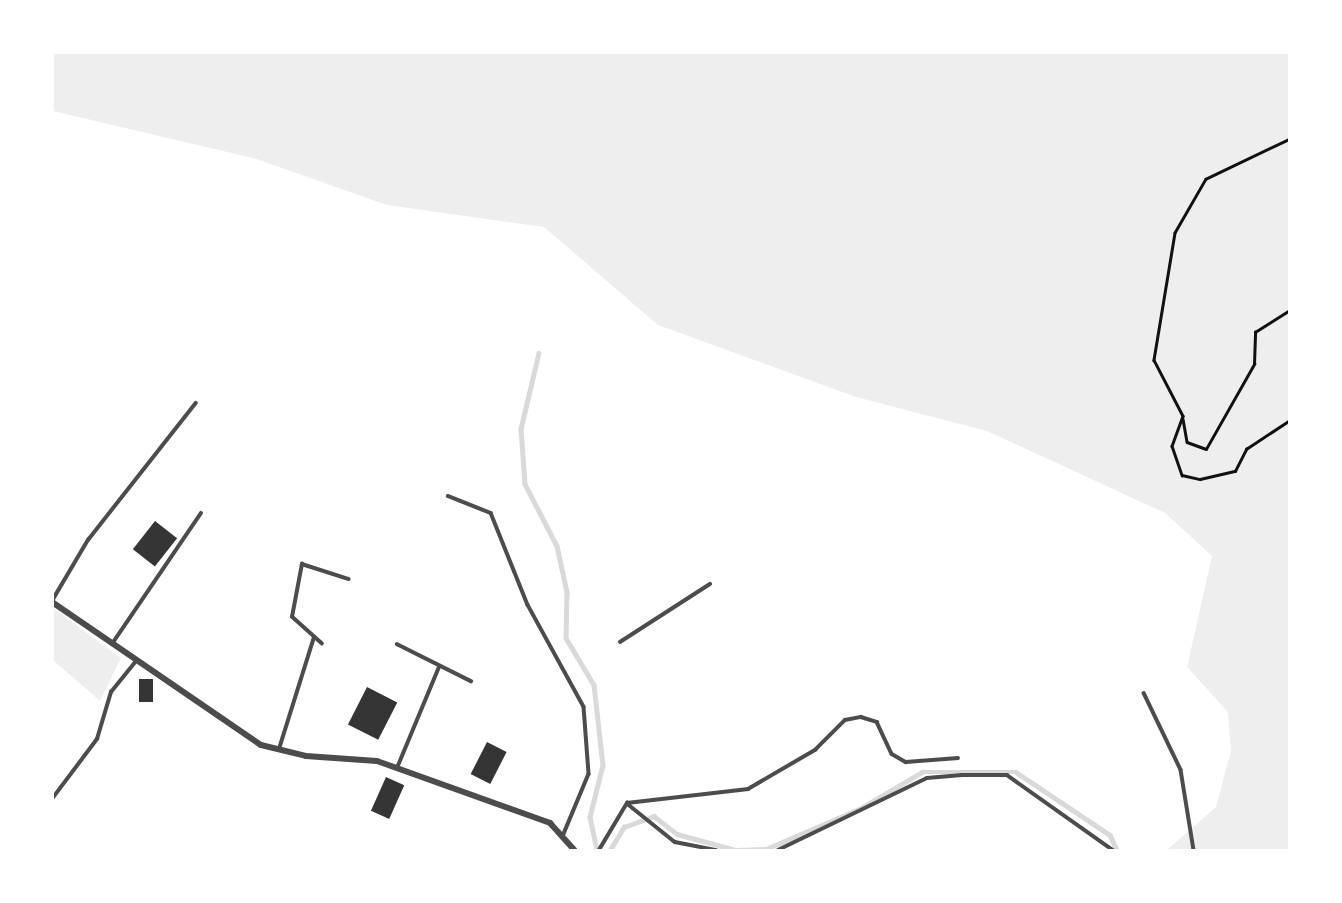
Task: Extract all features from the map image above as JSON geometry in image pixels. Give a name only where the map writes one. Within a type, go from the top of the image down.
[{"type":"street","points":[[52,601],[136,662],[278,751],[397,769],[550,823],[564,834],[574,850]]},
{"type":"lane","points":[[52,601],[88,540],[196,403]]},
{"type":"lane","points":[[448,495],[491,513],[527,605],[584,707],[589,774],[564,834]]},
{"type":"lane","points":[[113,644],[201,513]]},
{"type":"lane","points":[[322,644],[292,617],[302,564],[349,579]]},
{"type":"lane","points":[[620,642],[710,584]]},
{"type":"lane","points":[[278,751],[314,637]]},
{"type":"lane","points":[[397,644],[471,681]]},
{"type":"lane","points":[[52,799],[97,738],[111,692],[136,662]]},
{"type":"lane","points":[[397,769],[439,667]]},
{"type":"lane","points":[[1144,693],[1181,770],[1194,850]]},
{"type":"lane","points":[[627,803],[748,789],[815,750],[845,720],[861,717],[877,722],[892,754],[906,762],[958,758]]},
{"type":"lane","points":[[778,850],[927,778],[962,775],[1006,775],[1113,850]]},
{"type":"lane","points":[[599,850],[627,803]]},
{"type":"lane","points":[[627,803],[675,842],[716,850]]},
{"type":"path","points":[[1290,139],[1206,179],[1175,233],[1154,360],[1183,416],[1187,442],[1206,449],[1254,364],[1255,331],[1290,310]]},
{"type":"path","points":[[1183,416],[1172,446],[1181,475],[1200,479],[1235,471],[1246,449],[1290,420]]},
{"type":"shaded area","points":[[52,53],[1289,53],[1289,850],[1167,850],[1216,807],[1231,751],[1228,712],[1187,667],[1212,556],[1165,513],[987,431],[856,397],[658,325],[544,227],[387,205],[253,158],[53,111]]},
{"type":"shaded area","points":[[53,608],[121,658],[100,701],[53,660]]},
{"type":"building","points":[[155,521],[177,538],[155,567],[133,549]]},
{"type":"building","points":[[139,679],[153,679],[153,702],[139,702]]},
{"type":"building","points":[[367,687],[397,702],[378,740],[348,724]]},
{"type":"building","points":[[487,742],[507,752],[490,784],[471,774]]},
{"type":"building","points":[[386,777],[404,785],[389,819],[371,811]]},
{"type":"waterway","points":[[539,353],[521,429],[525,484],[557,546],[567,592],[566,638],[594,685],[603,765],[590,817],[597,850]]},
{"type":"waterway","points":[[737,850],[766,849],[861,808],[922,772],[1016,772],[1110,835],[1117,850]]},
{"type":"waterway","points":[[610,850],[624,827],[654,816],[677,834],[736,850]]}]
